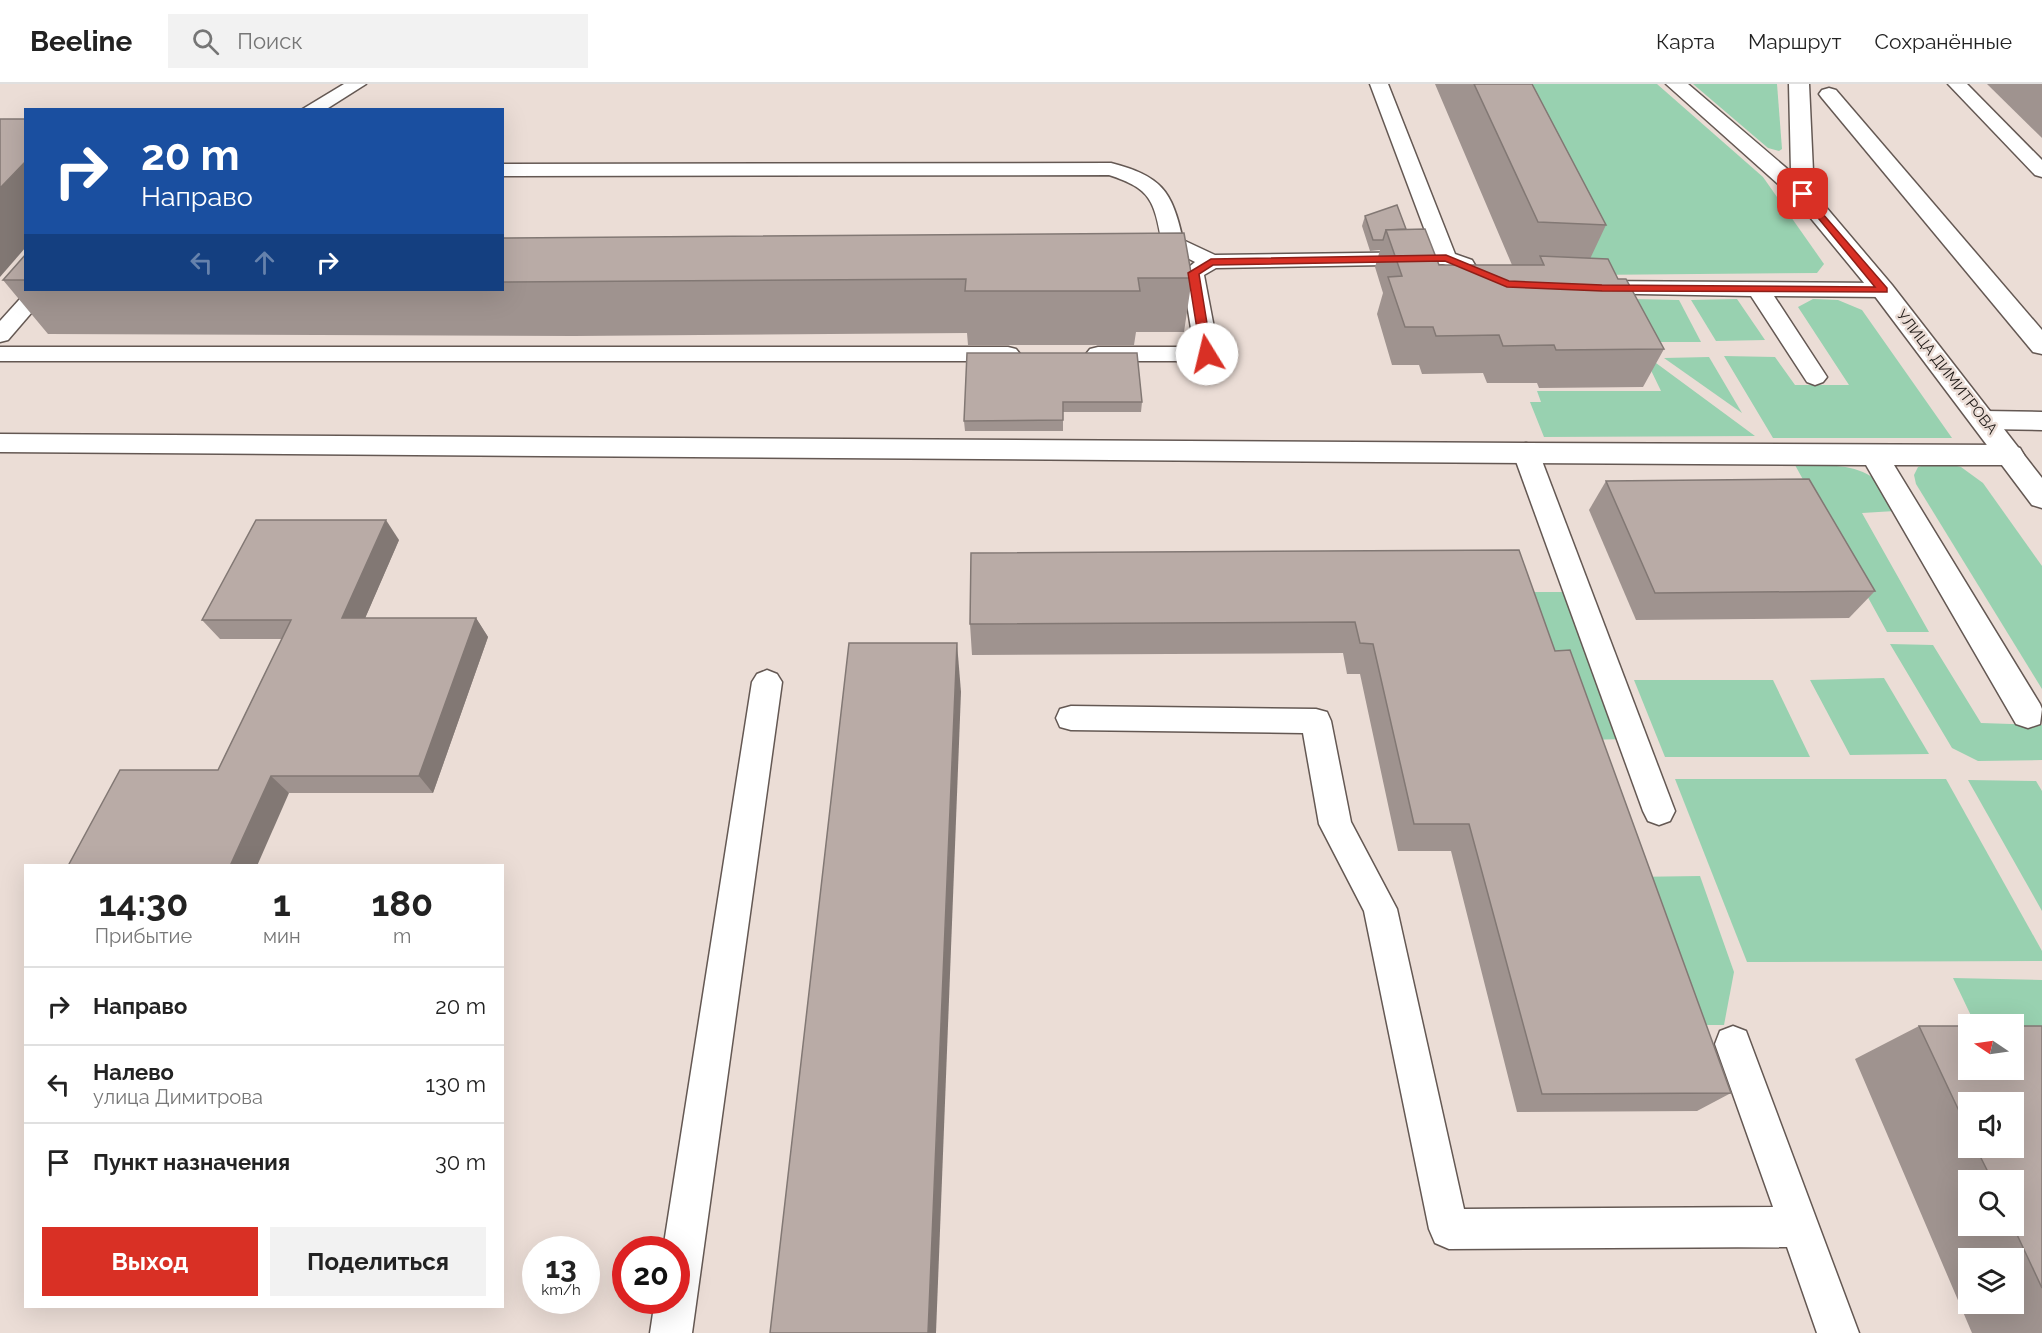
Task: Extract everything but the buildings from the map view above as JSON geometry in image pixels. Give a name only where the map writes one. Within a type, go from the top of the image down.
[{"type":"street","name":"УЛИЦА ДИМИТРОВА","points":[[1676,84],[1803,194],[1883,290],[2042,498]]},
{"type":"street","points":[[1799,84],[1803,194]]},
{"type":"street","points":[[1828,94],[2042,346]]},
{"type":"street","points":[[1984,420],[2042,421]]},
{"type":"street","points":[[0,443],[1874,456],[2010,455]]},
{"type":"street","points":[[1874,456],[2028,714]]},
{"type":"lane","points":[[314,108],[357,84]]},
{"type":"lane","points":[[1379,84],[1446,258]]},
{"type":"lane","points":[[1957,84],[2042,171]]},
{"type":"lane","points":[[504,170],[1111,169],[1143,178],[1164,198],[1173,243],[1211,262],[1446,258],[1487,275]]},
{"type":"lane","points":[[1075,354],[1207,354],[1193,273],[1211,262]]},
{"type":"lane","points":[[1572,288],[1883,290]]},
{"type":"lane","points":[[1758,289],[1815,377]]},
{"type":"lane","points":[[0,335],[39,291]]},
{"type":"lane","points":[[0,354],[1028,354]]},
{"type":"lane","points":[[1526,453],[1659,811]]},
{"type":"lane","points":[[685,1236],[767,682]]},
{"type":"lane","points":[[1071,718],[1316,721],[1335,824],[1380,909],[1449,1229],[1798,1227]]},
{"type":"lane","points":[[1733,1044],[1838,1333]]},
{"type":"lane","points":[[671,1333],[674,1314]]},
{"type":"green space","points":[[1495,84],[1657,84],[1763,177],[1824,264],[1817,273],[1587,275]]},
{"type":"green space","points":[[1693,84],[1777,84],[1782,149],[1779,151],[1768,148]]},
{"type":"green space","points":[[1633,299],[1679,300],[1701,342],[1654,342]]},
{"type":"green space","points":[[1737,299],[1765,340],[1716,341],[1691,300]]},
{"type":"green space","points":[[1813,299],[1838,300],[1862,310],[1952,438],[1773,438],[1724,356],[1775,357],[1795,385],[1849,385],[1798,307]]},
{"type":"green space","points":[[1709,357],[1742,413],[1664,358]]},
{"type":"green space","points":[[1647,362],[1656,363],[1755,436],[1544,437],[1530,402],[1541,402],[1537,391],[1661,391]]},
{"type":"green space","points":[[1930,463],[1945,463],[1961,467],[1983,483],[2042,566],[2042,689],[1916,484],[1914,475],[1918,467]]},
{"type":"green space","points":[[1795,465],[1830,465],[1852,468],[1873,477],[1884,488],[1895,511],[1862,513],[1929,632],[1887,632]]},
{"type":"green space","points":[[1518,592],[1569,592],[1626,739],[1584,740]]},
{"type":"green space","points":[[1890,644],[1933,645],[1981,723],[2042,725],[2042,760],[1978,761],[1952,748]]},
{"type":"green space","points":[[1884,678],[1929,754],[1850,755],[1810,680]]},
{"type":"green space","points":[[1634,680],[1773,680],[1810,757],[1665,757]]},
{"type":"green space","points":[[1675,779],[1946,779],[2042,951],[2042,961],[1747,962]]},
{"type":"green space","points":[[1968,780],[2036,781],[2042,791],[2042,911]]},
{"type":"green space","points":[[1700,876],[1734,972],[1724,1025],[1681,1025],[1630,877]]},
{"type":"green space","points":[[1953,978],[2042,980],[2042,1099],[2023,1080],[2024,1014],[1970,1014]]},
{"type":"route","points":[[1207,354],[1193,273],[1211,262],[1446,258],[1507,284],[1583,288],[1883,290],[1803,194]]}]
